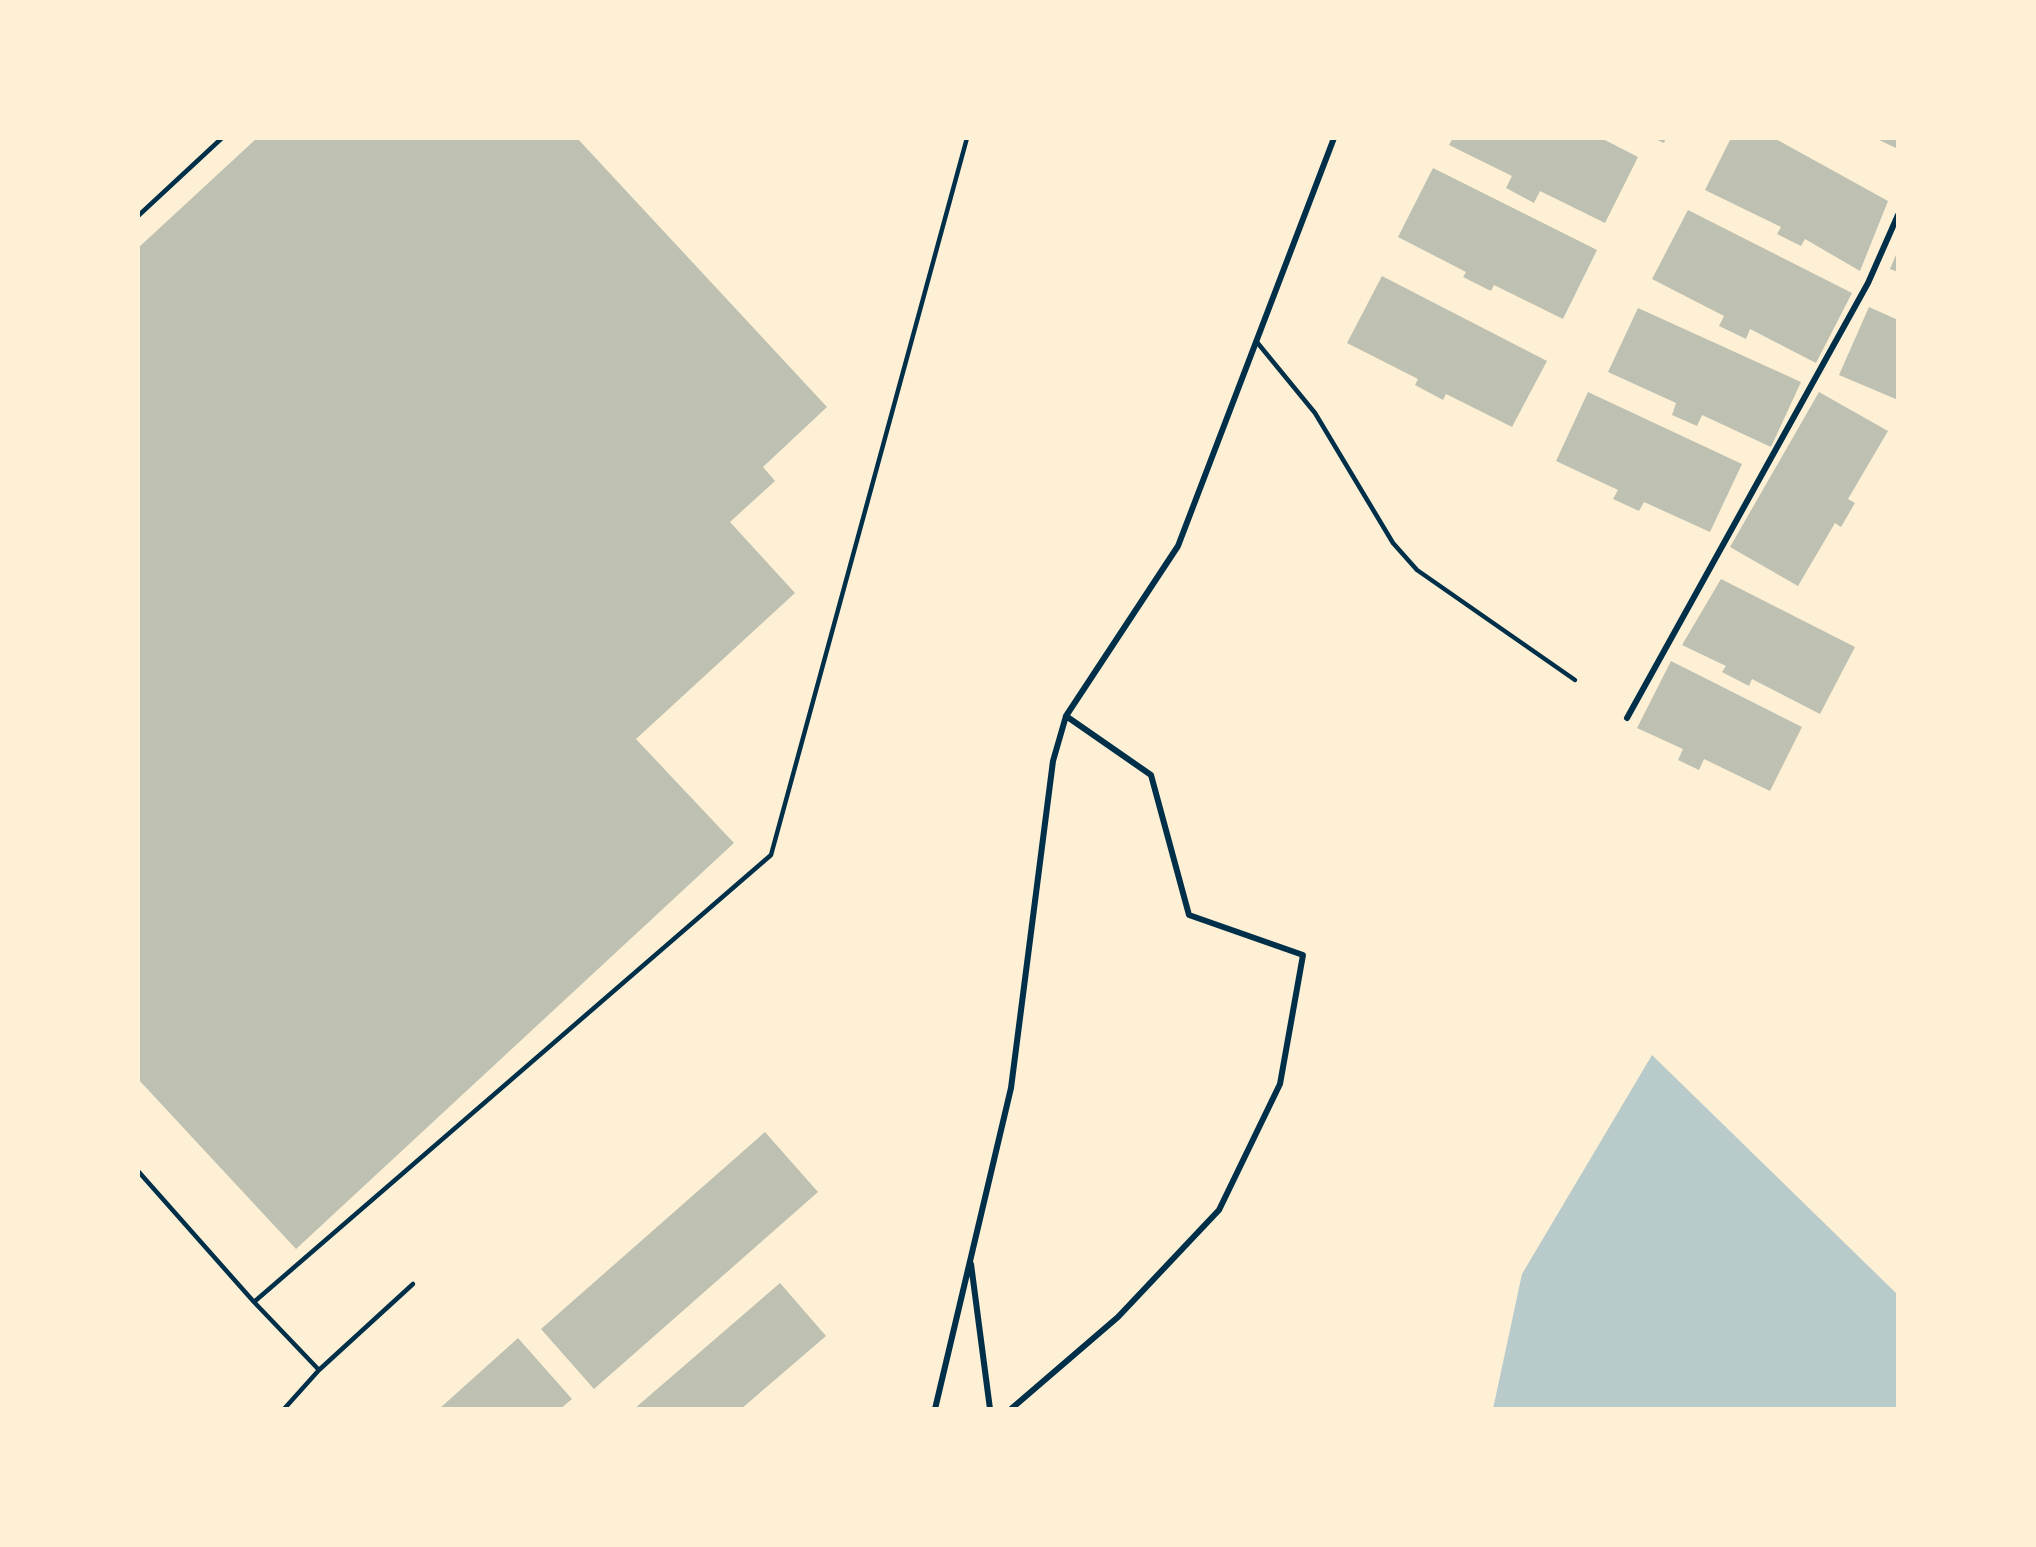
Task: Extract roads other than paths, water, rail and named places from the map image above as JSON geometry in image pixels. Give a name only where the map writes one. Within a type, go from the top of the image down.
[{"type":"street","points":[[934,1409],[1011,1088],[1053,761],[1066,716],[1178,546],[1334,138]]},
{"type":"street","points":[[1628,718],[1868,283],[1898,215]]},
{"type":"street","points":[[1011,1409],[1118,1317],[1219,1210],[1280,1084],[1303,955],[1189,915],[1151,775],[1066,716]]},
{"type":"street","points":[[970,1260],[990,1409]]},
{"type":"lane","points":[[138,216],[222,138]]},
{"type":"lane","points":[[254,1302],[771,855],[967,138]]},
{"type":"lane","points":[[1256,341],[1315,412],[1393,543],[1417,570],[1575,680]]},
{"type":"lane","points":[[138,1171],[254,1302],[319,1370]]},
{"type":"lane","points":[[284,1409],[319,1370],[413,1284]]}]
